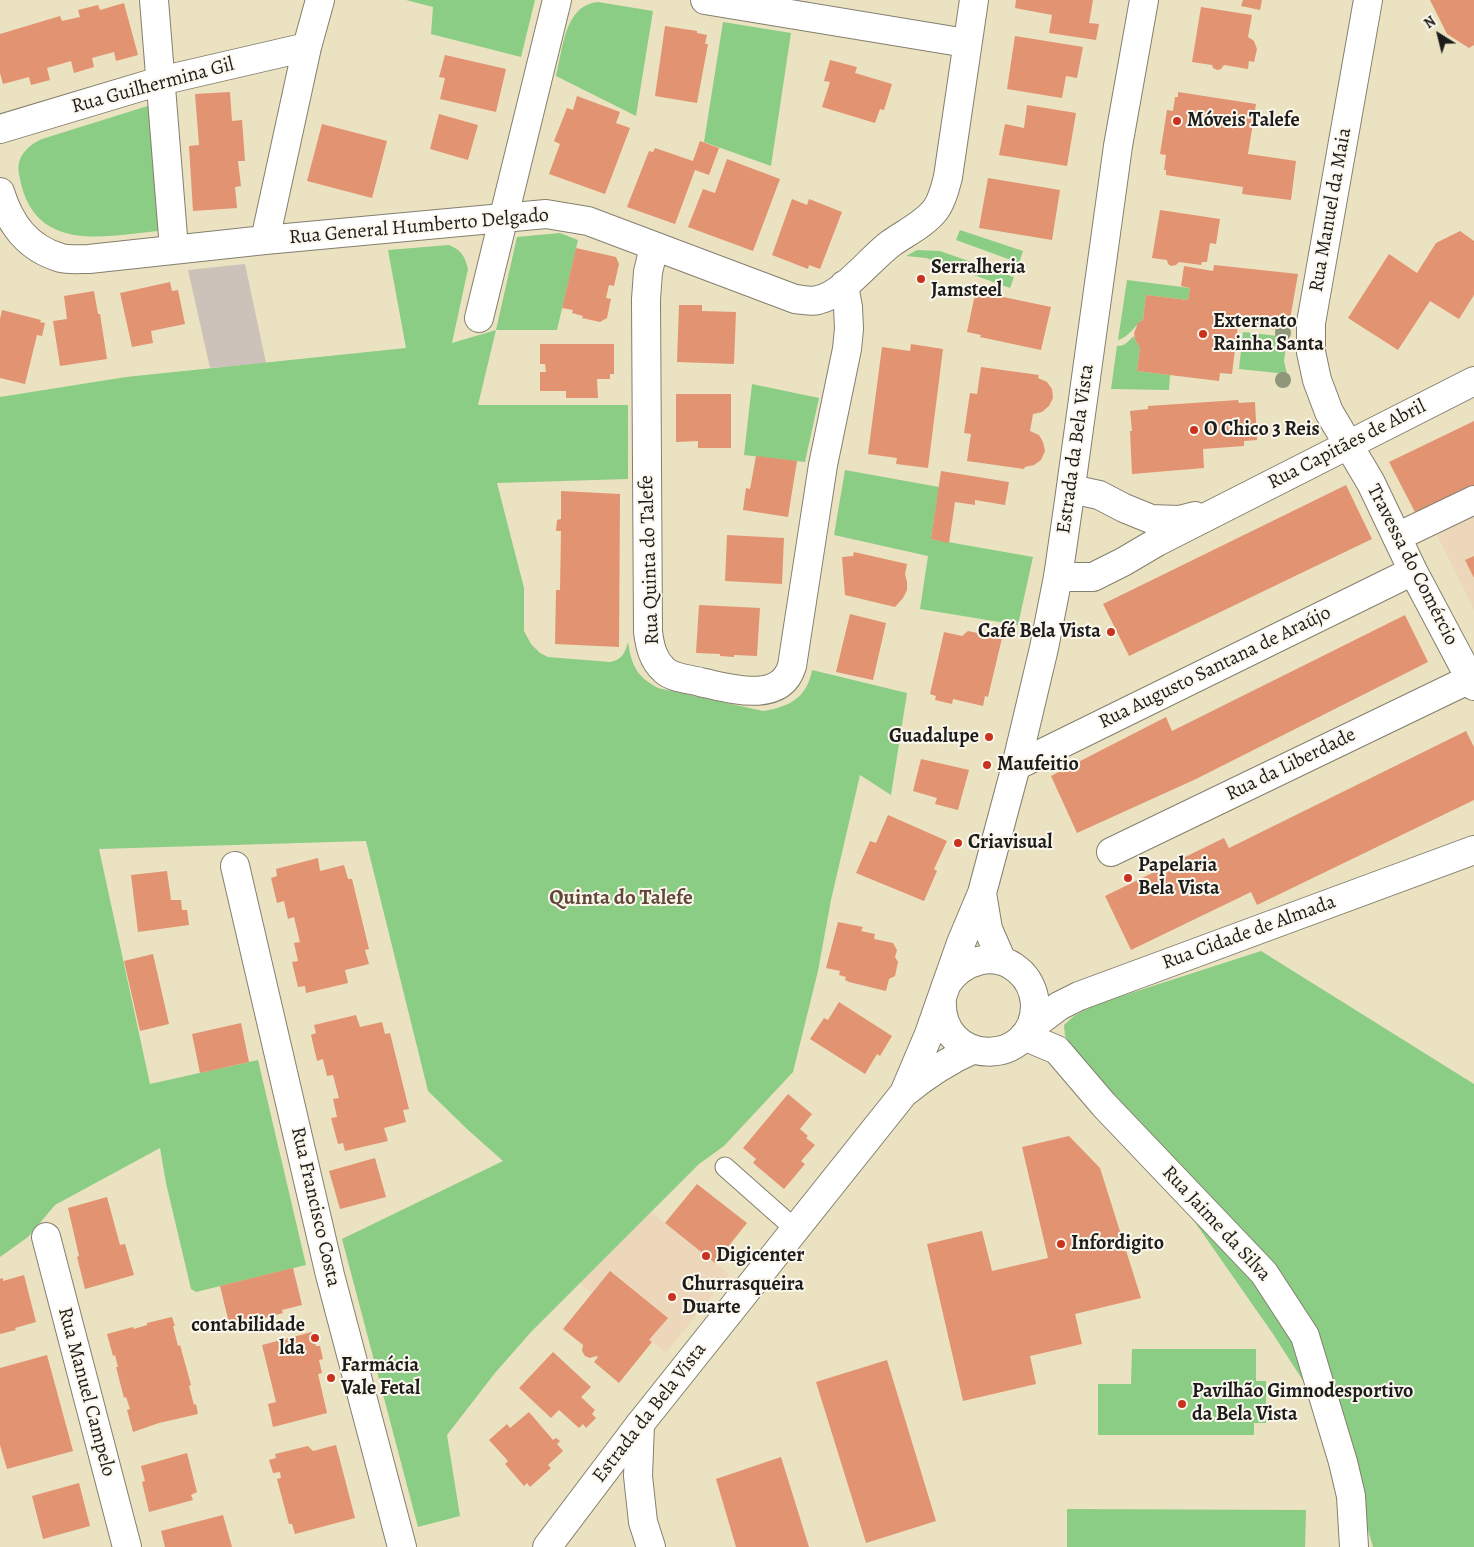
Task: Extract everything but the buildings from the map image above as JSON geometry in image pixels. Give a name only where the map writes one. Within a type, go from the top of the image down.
[{"type":"street","points":[[154,0],[174,249]]},
{"type":"street","points":[[265,240],[307,47],[320,0]]},
{"type":"street","points":[[479,318],[558,0]]},
{"type":"street","points":[[706,0],[966,43]]},
{"type":"street","name":"Rua General Humberto Delgado","points":[[0,192],[13,224],[25,238],[43,251],[63,258],[88,259],[265,240],[546,214],[588,221],[795,299],[806,301],[818,300],[844,285],[873,257],[924,221],[935,210],[943,197],[948,177],[966,43],[974,0]]},
{"type":"street","name":"Estrada da Bela Vista","points":[[547,1547],[640,1424],[904,1093],[928,1034],[961,943],[982,893],[1016,766],[1044,648],[1058,576],[1071,489],[1118,146],[1144,0]]},
{"type":"street","name":"Rua Manuel da Maia","points":[[1348,444],[1330,412],[1317,380],[1310,352],[1310,323],[1368,0]]},
{"type":"street","name":"Rua Guilhermina Gil","points":[[0,129],[160,81],[307,47]]},
{"type":"street","name":"Rua Quinta do Talefe","points":[[654,247],[648,272],[646,298],[648,632],[651,650],[657,662],[666,672],[741,691],[764,689],[782,683],[789,676],[792,666],[823,465],[850,329],[844,285]]},
{"type":"street","name":"Rua Capitães de Abril","points":[[1058,576],[1093,577],[1157,542],[1474,381]]},
{"type":"street","name":"Travessa do Comércio","points":[[1348,444],[1371,484],[1472,683]]},
{"type":"street","name":"Rua Capitães de Abril","points":[[1071,489],[1099,495],[1151,519],[1180,520],[1220,510]]},
{"type":"street","points":[[1397,537],[1474,500]]},
{"type":"street","points":[[1123,562],[1132,549],[1137,535],[1137,526],[1133,512]]},
{"type":"street","name":"Rua Augusto Santana de Araújo","points":[[1016,766],[1413,570]]},
{"type":"street","name":"Rua da Liberdade","points":[[1111,852],[1472,683]]},
{"type":"street","name":"Rua Cidade de Almada","points":[[1027,1032],[1058,1006],[1079,996],[1474,850]]},
{"type":"street","name":"Rua Francisco Costa","points":[[235,866],[330,1275],[402,1547]]},
{"type":"street","points":[[982,893],[988,929],[1002,961]]},
{"type":"street","points":[[985,959],[1002,961],[1013,965],[1032,989],[1035,1010],[1027,1032],[1006,1049],[990,1053],[972,1050],[955,1039],[945,1025],[941,1011],[944,991],[952,977],[969,963],[985,959]]},
{"type":"street","name":"Rua Jaime da Silva","points":[[1027,1032],[1057,1050],[1104,1105],[1264,1273],[1305,1336],[1349,1487],[1354,1547]]},
{"type":"street","points":[[904,1093],[950,1060],[972,1050]]},
{"type":"street","name":"Rua Manuel Campelo","points":[[46,1237],[119,1545]]},
{"type":"street","points":[[640,1424],[638,1476],[644,1522],[651,1547]]},
{"type":"lane","points":[[725,1167],[795,1229]]},
{"type":"shaded area","points":[[245,264],[266,363],[210,368],[188,270]]},
{"type":"shaded area","points":[[1474,517],[1474,610],[1437,535]]},
{"type":"shaded area","points":[[651,1212],[729,1274],[666,1353],[580,1283]]},
{"type":"green space","points":[[406,0],[535,0],[521,57],[431,34],[433,7]]},
{"type":"green space","points":[[598,2],[653,11],[636,116],[556,76],[563,42],[572,20],[578,11],[587,5]]},
{"type":"green space","points":[[723,22],[791,33],[771,166],[704,142]]},
{"type":"green space","points":[[154,104],[166,230],[97,237],[75,235],[55,229],[39,218],[27,200],[19,174],[19,162],[27,149],[42,139]]},
{"type":"green space","points":[[960,230],[1023,251],[1019,263],[956,240]]},
{"type":"green space","points":[[560,233],[578,240],[557,330],[496,330],[517,237]]},
{"type":"green space","points":[[449,245],[457,249],[464,257],[468,269],[452,343],[496,330],[478,405],[628,405],[628,479],[497,483],[524,588],[524,631],[531,644],[540,653],[548,657],[610,662],[617,660],[622,655],[628,642],[631,658],[636,669],[645,679],[658,688],[763,711],[781,707],[795,700],[806,688],[812,670],[907,693],[891,795],[860,775],[831,900],[818,971],[793,1072],[724,1146],[699,1164],[531,1332],[495,1373],[447,1435],[460,1516],[418,1527],[342,1239],[503,1161],[428,1091],[366,841],[99,849],[150,1084],[258,1060],[306,1265],[196,1292],[191,1289],[166,1183],[160,1148],[55,1205],[28,1237],[0,1257],[0,397],[126,377],[406,348],[388,250]]},
{"type":"green space","points":[[917,250],[940,251],[1014,277],[1010,288],[926,258],[906,256]]},
{"type":"green space","points":[[1127,280],[1190,288],[1188,300],[1146,295],[1143,320],[1118,340]]},
{"type":"green space","points":[[1243,332],[1287,337],[1284,361],[1287,374],[1239,369]]},
{"type":"green space","points":[[1134,336],[1140,347],[1137,371],[1170,375],[1169,390],[1111,389],[1117,346],[1125,344]]},
{"type":"green space","points":[[752,384],[819,398],[805,462],[744,455]]},
{"type":"green space","points":[[845,470],[939,487],[931,539],[1033,557],[1018,625],[920,609],[928,556],[834,535]]},
{"type":"green space","points":[[1261,951],[1474,1084],[1474,1547],[1373,1547],[1356,1488],[1309,1390],[1273,1334],[1065,1036],[1064,1025],[1074,1016],[1094,1005]]},
{"type":"green space","name":"Pavilhão Gimnodesportivo da Bela Vista","points":[[1132,1349],[1256,1349],[1256,1381],[1266,1381],[1266,1423],[1254,1423],[1254,1435],[1098,1435],[1098,1384],[1131,1384]]},
{"type":"green space","points":[[1067,1509],[1306,1510],[1305,1547],[1067,1547]]},
{"type":"place","name":"Móveis Talefe","points":[[1177,121]]},
{"type":"place","name":"Serralheria Jamsteel","points":[[921,279]]},
{"type":"place","name":"Externato Rainha Santa","points":[[1203,334]]},
{"type":"place","name":"O Chico 3 Reis","points":[[1194,430]]},
{"type":"place","name":"Café Bela Vista","points":[[1111,632]]},
{"type":"place","name":"Guadalupe","points":[[989,737]]},
{"type":"place","name":"Maufeitio","points":[[987,765]]},
{"type":"place","name":"Criavisual","points":[[958,843]]},
{"type":"place","name":"Papelaria Bela Vista","points":[[1128,878]]},
{"type":"place","name":"Infordigito","points":[[1061,1244]]},
{"type":"place","name":"Digicenter","points":[[706,1256]]},
{"type":"place","name":"Churrasqueira Duarte","points":[[672,1297]]},
{"type":"place","name":"contabilidade lda","points":[[315,1338]]},
{"type":"place","name":"Farmácia Vale Fetal","points":[[331,1378]]},
{"type":"place","name":"Pavilhão Gimnodesportivo da Bela Vista","points":[[1182,1404]]},
{"type":"district","name":"Quinta do Talefe","points":[[621,899]]}]
